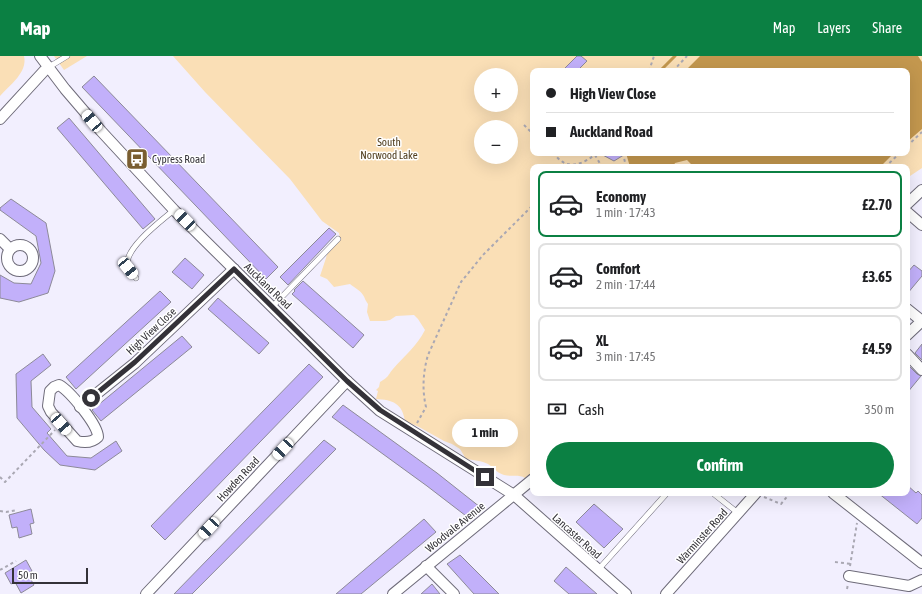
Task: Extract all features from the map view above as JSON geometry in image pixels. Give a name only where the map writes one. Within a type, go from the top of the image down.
[{"type":"street","name":"Auckland Road","points":[[40,56],[65,89],[101,131],[174,210],[347,381],[380,410],[514,495]]},
{"type":"street","points":[[0,119],[49,67]]},
{"type":"street","points":[[910,201],[922,190]]},
{"type":"street","points":[[910,215],[922,225]]},
{"type":"street","points":[[0,239],[10,249]]},
{"type":"street","name":"High View Close","points":[[80,407],[135,362],[234,269]]},
{"type":"street","points":[[910,311],[922,321],[910,332]]},
{"type":"street","points":[[910,357],[922,370]]},
{"type":"street","name":"Howden Road","points":[[146,594],[347,381]]},
{"type":"street","points":[[59,385],[63,387],[80,407],[96,427],[98,437],[95,440],[89,442],[77,441],[61,424],[48,406],[50,390],[59,385]]},
{"type":"street","name":"Woodvale Avenue","points":[[393,594],[530,482]]},
{"type":"street","name":"Lancaster Road","points":[[514,495],[626,594]]},
{"type":"street","name":"Warminster Road","points":[[666,594],[753,496]]},
{"type":"street","points":[[837,496],[922,563]]},
{"type":"street","points":[[426,566],[454,594]]},
{"type":"street","points":[[849,576],[909,586],[922,580]]},
{"type":"lane","points":[[49,67],[67,56]]},
{"type":"lane","points":[[136,278],[127,265],[129,255],[138,244],[174,210]]},
{"type":"lane","points":[[272,307],[338,239]]},
{"type":"lane","points":[[598,570],[664,496]]},
{"type":"lane","points":[[717,496],[738,513]]},
{"type":"path","points":[[650,68],[654,56]]},
{"type":"path","points":[[676,68],[687,56]]},
{"type":"path","points":[[524,126],[530,131]]},
{"type":"path","points":[[910,143],[922,132]]},
{"type":"path","points":[[556,156],[564,163],[572,164],[586,161],[593,156]]},
{"type":"path","points":[[888,164],[897,156]]},
{"type":"path","points":[[412,430],[426,408],[424,399],[424,368],[428,355],[458,287],[483,255],[530,208]]},
{"type":"path","points":[[0,477],[5,482],[61,424]]},
{"type":"path","points":[[763,496],[781,504],[788,496]]},
{"type":"path","points":[[0,511],[6,512],[17,510]]},
{"type":"path","points":[[847,590],[859,514]]},
{"type":"path","points":[[0,570],[16,561]]},
{"type":"path","points":[[835,562],[851,564]]},
{"type":"green space","points":[[0,56],[24,56],[25,62],[21,73],[0,96]]},
{"type":"green space","points":[[54,56],[87,56],[64,70]]},
{"type":"green space","name":"South Norwood Lake","points":[[173,56],[922,56],[922,168],[910,176],[910,164],[530,164],[530,474],[525,478],[520,476],[504,475],[486,463],[466,459],[460,449],[452,444],[405,421],[402,410],[396,404],[387,400],[376,399],[378,391],[376,390],[379,387],[380,382],[387,377],[414,346],[425,330],[414,315],[396,316],[385,321],[370,321],[367,312],[368,304],[360,292],[350,284],[334,287],[327,279],[320,276],[329,246],[340,239],[339,233],[322,221],[290,179],[205,92]]},
{"type":"shaded area","points":[[700,56],[918,56],[922,62],[922,129],[910,139],[910,68],[688,68]]},
{"type":"shaded area","points":[[627,156],[891,156],[883,164],[691,164],[687,160],[674,164],[629,164]]},
{"type":"building","points":[[577,56],[581,56],[587,61],[580,68],[565,68]]},
{"type":"building","points":[[94,76],[278,267],[266,279],[82,87]]},
{"type":"building","points":[[69,118],[155,219],[143,229],[57,128]]},
{"type":"building","points":[[605,156],[622,156],[614,161]]},
{"type":"building","points":[[11,199],[46,223],[55,271],[48,293],[19,302],[0,298],[0,275],[14,283],[31,284],[41,263],[36,236],[0,210],[0,208]]},
{"type":"building","points":[[329,228],[336,234],[288,285],[280,277]]},
{"type":"building","points":[[185,258],[204,275],[192,289],[172,272]]},
{"type":"building","points":[[914,265],[922,271],[922,276],[910,290],[910,270]]},
{"type":"building","points":[[303,281],[364,335],[353,348],[292,294]]},
{"type":"building","points":[[160,291],[171,302],[76,389],[66,377]]},
{"type":"building","points":[[218,298],[269,343],[259,354],[208,309]]},
{"type":"building","points":[[182,336],[192,347],[101,421],[92,410]]},
{"type":"building","points":[[922,344],[922,360],[915,353]]},
{"type":"building","points":[[43,354],[51,365],[31,381],[32,407],[51,429],[47,433],[67,456],[91,458],[116,441],[122,451],[95,470],[60,465],[44,450],[17,418],[16,374]]},
{"type":"building","points":[[309,364],[323,377],[165,540],[151,526]]},
{"type":"building","points":[[910,367],[921,376],[910,389]]},
{"type":"building","points":[[343,405],[437,473],[480,507],[470,519],[332,417]]},
{"type":"building","points":[[324,440],[336,449],[192,594],[174,594]]},
{"type":"building","points":[[910,488],[916,493],[918,491],[922,495],[922,518],[917,524],[882,496],[910,496]]},
{"type":"building","points":[[594,504],[623,529],[604,548],[576,522]]},
{"type":"building","points":[[31,509],[34,523],[30,524],[32,534],[19,538],[17,527],[12,528],[9,515]]},
{"type":"building","points":[[424,519],[436,532],[361,594],[336,594]]},
{"type":"building","points":[[460,555],[499,594],[474,594],[447,564]]},
{"type":"building","points":[[26,560],[32,571],[27,573],[34,585],[21,593],[15,582],[11,584],[5,573]]},
{"type":"building","points":[[566,567],[597,594],[569,594],[554,581]]},
{"type":"building","points":[[432,584],[440,594],[421,594]]},
{"type":"waterway","points":[[663,68],[675,56]]},
{"type":"place","name":"Cypress Road","points":[[137,159]]},
{"type":"route","points":[[91,398],[170,331],[234,269],[347,381],[380,410],[485,477]]}]
